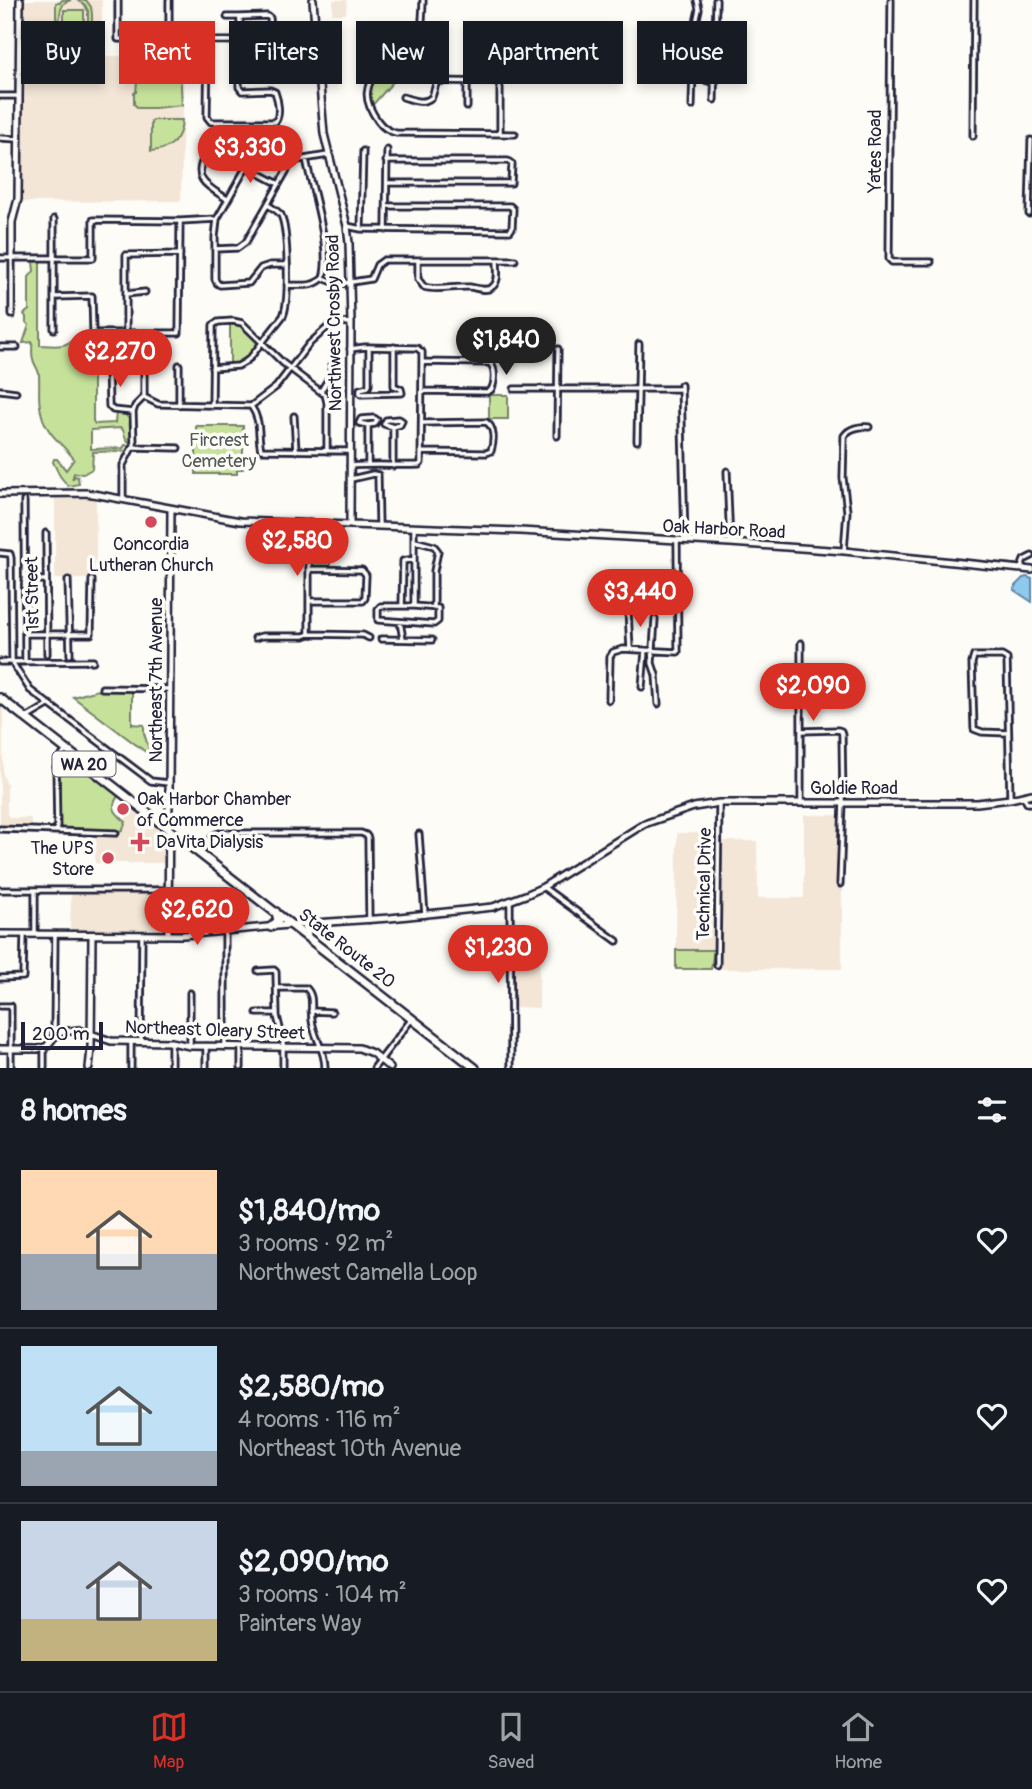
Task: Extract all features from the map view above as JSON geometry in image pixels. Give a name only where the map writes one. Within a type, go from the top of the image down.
[{"type":"main road","name":"State Route 20","points":[[0,698],[475,1068]]},
{"type":"main road","points":[[154,819],[164,820],[168,814]]},
{"type":"main road","points":[[168,844],[181,839]]},
{"type":"main road","points":[[271,928],[278,921],[275,912]]},
{"type":"main road","points":[[307,937],[306,928],[310,924]]},
{"type":"street","points":[[12,315],[12,222],[17,204],[20,0]]},
{"type":"street","points":[[118,0],[119,39]]},
{"type":"street","points":[[169,0],[169,21]]},
{"type":"street","name":"Northwest Crosby Road","points":[[313,0],[314,21]]},
{"type":"street","points":[[423,21],[424,0]]},
{"type":"street","points":[[696,0],[699,9],[696,21]]},
{"type":"street","points":[[716,0],[716,21]]},
{"type":"street","name":"Yates Road","points":[[891,0],[889,259],[892,262],[931,262]]},
{"type":"street","points":[[972,136],[974,0]]},
{"type":"street","points":[[227,17],[267,16],[271,21]]},
{"type":"street","points":[[240,17],[240,21]]},
{"type":"street","points":[[208,84],[208,119],[214,122],[277,121],[275,92],[240,90],[240,84]]},
{"type":"street","name":"Northwest Crosby Road","points":[[319,84],[324,134],[349,243],[350,524]]},
{"type":"street","points":[[369,84],[369,108],[387,130],[515,134]]},
{"type":"street","points":[[403,97],[426,102],[432,97],[436,84]]},
{"type":"street","points":[[467,84],[467,107]]},
{"type":"street","points":[[500,84],[500,134]]},
{"type":"street","points":[[692,106],[693,84]]},
{"type":"street","points":[[714,100],[715,84]]},
{"type":"street","points":[[0,96],[18,96]]},
{"type":"street","points":[[259,122],[258,144],[217,219],[215,279],[220,285],[249,284],[261,268],[286,265]]},
{"type":"street","points":[[0,138],[18,139]]},
{"type":"street","points":[[1029,214],[1031,140]]},
{"type":"street","points":[[386,230],[387,150]]},
{"type":"street","points":[[360,229],[363,151]]},
{"type":"street","points":[[215,249],[241,246],[291,163],[328,155]]},
{"type":"street","points":[[205,156],[200,166],[202,179],[206,185],[228,199]]},
{"type":"street","points":[[287,285],[310,285],[319,282],[325,270],[325,243],[306,159]]},
{"type":"street","points":[[386,161],[508,161],[512,164],[511,183],[387,183]]},
{"type":"street","points":[[246,167],[279,184]]},
{"type":"street","points":[[212,368],[238,366],[250,358],[283,316],[287,285],[284,232],[281,216],[268,205]]},
{"type":"street","points":[[346,226],[386,230],[510,231],[512,228],[513,209],[510,206],[387,206]]},
{"type":"street","points":[[54,219],[54,329]]},
{"type":"street","points":[[0,258],[93,258],[93,220],[217,219]]},
{"type":"street","points":[[55,297],[92,296],[93,333],[179,333],[180,220]]},
{"type":"street","points":[[126,334],[126,255],[180,254]]},
{"type":"street","points":[[323,278],[339,284],[371,279],[377,265],[384,260],[515,260]]},
{"type":"street","points":[[418,260],[418,279],[424,287],[433,289],[489,289],[495,284],[497,260]]},
{"type":"street","points":[[126,295],[145,292]]},
{"type":"street","points":[[212,406],[213,325],[233,321],[242,323],[326,398],[327,451]]},
{"type":"street","points":[[144,397],[158,404],[251,406],[276,387],[309,344],[329,326],[339,322],[351,323]]},
{"type":"street","points":[[123,499],[123,465],[134,447],[132,412],[144,397],[144,334]]},
{"type":"street","points":[[637,441],[639,344]]},
{"type":"street","points":[[0,347],[17,347]]},
{"type":"street","points":[[369,347],[369,384],[368,387],[360,389],[362,394],[402,393],[401,388],[394,386],[394,347]]},
{"type":"street","points":[[349,466],[419,465],[422,452],[420,349],[350,349]]},
{"type":"street","points":[[557,436],[558,349]]},
{"type":"street","points":[[422,362],[488,362],[494,368],[493,386],[489,392],[422,391]]},
{"type":"street","points":[[108,365],[109,406],[113,410],[132,412]]},
{"type":"street","points":[[179,365],[179,405]]},
{"type":"street","points":[[321,391],[330,376],[332,365]]},
{"type":"street","points":[[514,389],[681,387],[685,541]]},
{"type":"street","points":[[0,390],[16,392]]},
{"type":"street","points":[[251,406],[257,416],[261,450],[350,451]]},
{"type":"street","points":[[294,416],[296,451]]},
{"type":"street","points":[[385,420],[401,420],[401,425],[393,427],[385,425],[385,420]]},
{"type":"street","points":[[422,423],[486,422],[492,426],[493,438],[489,452],[422,452]]},
{"type":"street","points":[[368,425],[368,465]]},
{"type":"street","points":[[393,427],[393,467]]},
{"type":"street","points":[[844,551],[847,511],[843,478],[844,436],[849,430],[869,427]]},
{"type":"street","points":[[134,447],[178,448]]},
{"type":"street","points":[[727,471],[730,543]]},
{"type":"street","points":[[349,479],[379,475],[379,525]]},
{"type":"street","name":"Oak Harbor Road","points":[[0,494],[86,493],[240,521],[520,531],[730,543],[844,551],[1032,570]]},
{"type":"street","points":[[24,501],[25,662]]},
{"type":"street","name":"Northeast 7th Avenue","points":[[168,935],[171,509]]},
{"type":"street","points":[[309,523],[309,634]]},
{"type":"street","points":[[414,527],[414,606]]},
{"type":"street","name":"1st Street","points":[[46,533],[47,654]]},
{"type":"street","points":[[415,541],[434,546],[438,551],[434,571],[434,607]]},
{"type":"street","points":[[608,700],[611,654],[617,650],[630,649],[678,652],[677,541]]},
{"type":"street","points":[[0,553],[6,552],[11,558],[12,662],[30,690],[151,780],[169,783]]},
{"type":"street","points":[[1021,568],[1023,561],[1032,556]]},
{"type":"street","points":[[402,606],[403,561],[415,559]]},
{"type":"street","points":[[309,569],[362,570],[366,575],[363,601],[309,601]]},
{"type":"street","points":[[24,580],[46,580]]},
{"type":"street","points":[[68,580],[70,655]]},
{"type":"street","points":[[24,634],[91,634],[92,580]]},
{"type":"street","points":[[644,607],[645,591],[678,589]]},
{"type":"street","points":[[381,606],[414,606],[437,607],[437,624],[379,620],[377,612],[381,606]]},
{"type":"street","points":[[628,610],[630,649]]},
{"type":"street","points":[[655,619],[652,663],[656,675],[658,704]]},
{"type":"street","points":[[400,622],[403,639]]},
{"type":"street","points":[[255,638],[309,634],[363,635],[369,638]]},
{"type":"street","points":[[381,639],[432,640]]},
{"type":"street","points":[[801,643],[801,802]]},
{"type":"street","points":[[642,687],[645,650]]},
{"type":"street","points":[[1008,733],[974,729],[973,657],[1006,657],[1010,799]]},
{"type":"street","points":[[0,662],[93,661]]},
{"type":"street","points":[[102,688],[169,689]]},
{"type":"street","points":[[26,718],[50,704]]},
{"type":"street","points":[[801,731],[841,731],[842,734],[840,884]]},
{"type":"street","points":[[57,831],[56,767],[66,750]]},
{"type":"street","name":"Goldie Road","points":[[0,934],[168,935],[476,910],[510,901],[543,887],[644,824],[694,807],[719,803],[977,803],[1032,794]]},
{"type":"street","points":[[1024,797],[1027,803],[1032,803]]},
{"type":"street","name":"Technical Drive","points":[[717,965],[719,803]]},
{"type":"street","points":[[0,830],[116,833]]},
{"type":"street","points":[[200,853],[214,835],[219,833],[361,833],[368,838],[369,920]]},
{"type":"street","points":[[419,834],[425,915]]},
{"type":"street","points":[[543,887],[617,941]]},
{"type":"street","points":[[0,890],[167,890]]},
{"type":"street","points":[[35,890],[35,934]]},
{"type":"street","points":[[510,901],[511,1068]]},
{"type":"street","points":[[225,931],[225,1047]]},
{"type":"street","points":[[0,978],[23,977],[24,934]]},
{"type":"street","points":[[0,1049],[38,1049],[54,1037],[55,934]]},
{"type":"street","points":[[89,1068],[92,1034],[92,934]]},
{"type":"street","points":[[141,1041],[142,934]]},
{"type":"street","points":[[258,971],[276,972],[283,1068]]},
{"type":"street","points":[[277,988],[309,990],[314,1029],[325,1054],[325,1068]]},
{"type":"street","points":[[190,993],[190,1046]]},
{"type":"street","points":[[0,1006],[10,1006],[11,1068]]},
{"type":"street","points":[[311,1011],[332,1012]]},
{"type":"street","points":[[257,1013],[277,1013]]},
{"type":"street","points":[[374,1068],[412,1018]]},
{"type":"street","name":"Northeast Oleary Street","points":[[54,1037],[69,1030],[83,1031],[111,1041],[171,1042],[190,1046],[364,1049],[390,1068]]},
{"type":"street","points":[[131,1041],[131,1068]]},
{"type":"street","points":[[171,1042],[171,1068]]},
{"type":"street","points":[[206,1046],[206,1068]]},
{"type":"street","points":[[44,1047],[44,1068]]},
{"type":"street","points":[[240,1047],[241,1068]]},
{"type":"shaded area","points":[[23,0],[102,0],[102,21],[23,21]]},
{"type":"shaded area","points":[[333,0],[347,0],[346,14],[332,14]]},
{"type":"shaded area","points":[[105,56],[119,56],[119,84],[183,84],[181,201],[21,202],[22,84],[105,84]]},
{"type":"shaded area","points":[[55,498],[96,499],[96,579],[55,579]]},
{"type":"shaded area","points":[[0,706],[3,708],[3,775],[7,785],[7,814],[10,818],[31,818],[31,827],[0,826]]},
{"type":"shaded area","points":[[131,808],[164,833],[164,863],[95,863],[96,828],[121,828]]},
{"type":"shaded area","points":[[804,815],[838,815],[838,885],[842,886],[842,969],[722,969],[722,841],[757,841],[758,898],[804,898]]},
{"type":"shaded area","points":[[677,833],[714,833],[714,950],[676,950]]},
{"type":"shaded area","points":[[71,891],[163,892],[163,931],[70,930]]},
{"type":"shaded area","points":[[515,924],[540,924],[539,1008],[514,1007]]},
{"type":"green space","points":[[62,0],[71,0],[65,2],[59,21],[56,21],[56,3]]},
{"type":"green space","points":[[77,0],[86,0],[92,21],[88,21],[85,5]]},
{"type":"green space","points":[[64,10],[84,10],[84,21],[64,21]]},
{"type":"green space","points":[[137,84],[181,84],[182,105],[138,108],[134,104]]},
{"type":"green space","points":[[370,84],[391,84],[370,108],[367,89]]},
{"type":"green space","points":[[182,120],[180,133],[174,142],[151,151],[151,122]]},
{"type":"green space","points":[[40,261],[40,345],[64,345],[76,337],[82,345],[93,349],[93,421],[95,424],[115,423],[116,412],[125,414],[130,420],[130,443],[121,428],[91,430],[91,449],[123,448],[128,445],[129,451],[93,452],[92,469],[83,474],[74,473],[72,480],[75,476],[78,477],[79,484],[68,486],[53,462],[57,459],[66,470],[74,459],[43,419],[39,374],[32,357],[32,342],[23,343],[29,325],[24,314],[29,310],[29,277],[34,271],[33,262]]},
{"type":"green space","points":[[230,321],[242,323],[261,342],[244,362],[230,367]]},
{"type":"green space","points":[[489,395],[508,395],[508,419],[489,419]]},
{"type":"green space","name":"Fircrest Cemetery","points":[[196,426],[243,426],[243,469],[237,469],[237,474],[196,474]]},
{"type":"green space","points":[[312,551],[330,551],[330,568],[313,567]]},
{"type":"green space","points":[[98,690],[132,691],[132,724],[144,725],[151,756],[73,697]]},
{"type":"green space","points":[[68,754],[119,795],[114,806],[116,813],[126,822],[122,831],[61,828],[60,763],[64,755]]},
{"type":"green space","points":[[676,950],[714,950],[711,969],[676,969]]},
{"type":"water","points":[[1023,578],[1032,579],[1032,602],[1014,590]]},
{"type":"place","name":"Concordia Lutheran Church","points":[[151,522]]},
{"type":"place","name":"Oak Harbor Chamber of Commerce","points":[[123,809]]},
{"type":"place","name":"DaVita Dialysis","points":[[140,842]]},
{"type":"place","name":"The UPS Store","points":[[108,858]]}]
